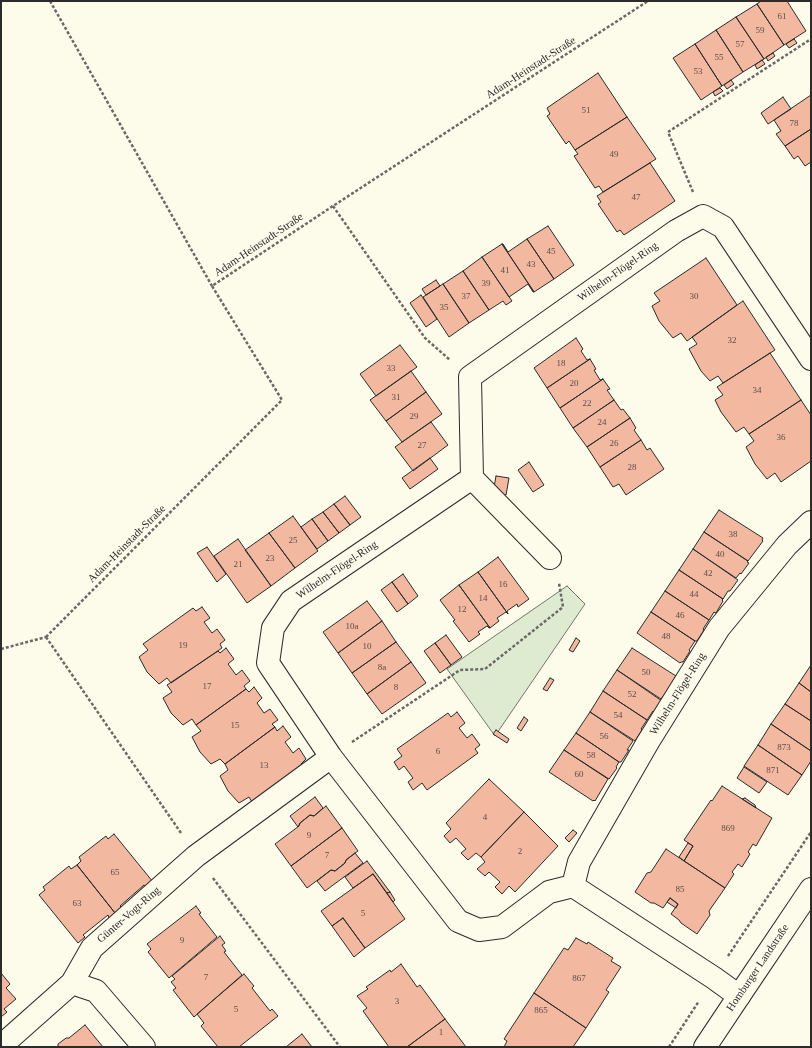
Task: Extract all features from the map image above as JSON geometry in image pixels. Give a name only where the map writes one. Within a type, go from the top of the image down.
[{"type":"street","points":[[703,216],[723,227],[811,359]]},
{"type":"street","name":"Wilhelm-Flögel-Ring","points":[[470,377],[676,231],[703,216]]},
{"type":"street","points":[[470,377],[472,478],[550,558]]},
{"type":"street","name":"Wilhelm-Flögel-Ring","points":[[472,478],[291,601],[274,628],[268,663],[331,757],[458,921],[480,930],[502,927],[550,892],[573,886],[579,862],[648,742],[719,628],[787,545],[811,522]]},
{"type":"street","name":"Günter-Vogt-Ring","points":[[1,1046],[72,983],[92,948],[196,856],[331,757]]},
{"type":"street","points":[[573,886],[739,996]]},
{"type":"street","name":"Homburger Landstraße","points":[[705,1047],[811,889]]},
{"type":"street","points":[[72,983],[96,991],[144,1047]]},
{"type":"path","points":[[50,1],[212,286]]},
{"type":"path","name":"Adam-Heinstadt-Straße","points":[[1,649],[46,637],[282,400],[212,286],[648,1]]},
{"type":"path","points":[[703,216],[668,132],[811,39]]},
{"type":"path","points":[[333,206],[425,338],[470,377]]},
{"type":"path","points":[[331,757],[460,670],[485,669],[563,607],[556,569],[550,558]]},
{"type":"path","points":[[669,1047],[811,832]]},
{"type":"green space","points":[[567,586],[585,604],[495,736],[447,669]]},
{"type":"building","points":[[761,1],[787,1],[806,31],[784,45],[757,4]]},
{"type":"building","points":[[757,4],[784,45],[764,59],[736,17]]},
{"type":"building","points":[[736,17],[764,59],[743,72],[716,30]]},
{"type":"building","points":[[716,30],[743,72],[722,86],[695,44]]},
{"type":"building","points":[[794,39],[797,43],[789,48],[786,44]]},
{"type":"building","points":[[695,44],[722,86],[701,100],[673,58]]},
{"type":"building","points":[[773,53],[775,56],[768,61],[766,57]]},
{"type":"building","points":[[762,60],[765,64],[757,69],[755,65]]},
{"type":"building","points":[[598,73],[627,117],[575,150],[569,141],[566,144],[547,116],[550,114],[547,108]]},
{"type":"building","points":[[731,80],[734,84],[727,89],[724,85]]},
{"type":"building","points":[[720,88],[723,91],[715,96],[713,92]]},
{"type":"building","points":[[811,95],[811,129],[785,146],[776,134],[781,131],[774,120]]},
{"type":"building","points":[[783,97],[791,109],[768,124],[761,113]]},
{"type":"building","points":[[627,117],[656,159],[603,192],[599,186],[595,188],[574,156],[578,154],[575,150]]},
{"type":"building","points":[[811,129],[811,162],[805,166],[798,156],[794,159],[785,146]]},
{"type":"building","points":[[650,163],[675,201],[624,235],[620,230],[617,232],[598,204],[601,202],[597,196]]},
{"type":"building","points":[[548,226],[574,265],[554,279],[527,239]]},
{"type":"building","points":[[527,239],[554,279],[534,292],[502,244],[508,252]]},
{"type":"building","points":[[502,244],[534,292],[528,284],[509,297],[482,257]]},
{"type":"building","points":[[482,257],[512,301],[506,305],[503,301],[489,310],[463,271]]},
{"type":"building","points":[[706,258],[737,305],[687,341],[681,333],[673,338],[659,321],[652,306],[660,301],[654,293]]},
{"type":"building","points":[[463,271],[489,310],[469,323],[443,284]]},
{"type":"building","points":[[436,280],[440,286],[426,295],[422,289]]},
{"type":"building","points":[[443,284],[469,323],[449,337],[423,297]]},
{"type":"building","points":[[421,295],[437,319],[426,327],[410,303]]},
{"type":"building","points":[[743,301],[775,350],[723,383],[718,376],[710,381],[701,371],[689,349],[697,344],[692,337]]},
{"type":"building","points":[[576,338],[583,349],[581,351],[587,360],[590,359],[547,388],[534,368]]},
{"type":"building","points":[[400,345],[417,367],[376,396],[360,374]]},
{"type":"building","points":[[770,353],[801,400],[749,434],[744,427],[736,432],[721,412],[715,400],[723,395],[717,387]]},
{"type":"building","points":[[590,359],[600,380],[603,379],[560,408],[547,388]]},
{"type":"building","points":[[411,371],[426,392],[386,421],[370,400]]},
{"type":"building","points":[[603,379],[610,389],[607,390],[614,400],[573,428],[560,408]]},
{"type":"building","points":[[426,392],[442,414],[402,442],[386,421]]},
{"type":"building","points":[[614,400],[621,410],[623,409],[630,418],[587,447],[573,428]]},
{"type":"building","points":[[801,400],[811,415],[811,461],[781,482],[775,473],[767,479],[755,464],[746,447],[754,441],[749,434]]},
{"type":"building","points":[[630,418],[636,428],[634,430],[641,440],[600,467],[587,447]]},
{"type":"building","points":[[431,422],[448,445],[413,471],[395,447]]},
{"type":"building","points":[[641,440],[647,450],[650,448],[664,469],[626,495],[619,484],[613,487],[600,467]]},
{"type":"building","points":[[430,458],[438,469],[410,489],[402,478]]},
{"type":"building","points":[[529,462],[544,485],[533,492],[518,470]]},
{"type":"building","points":[[496,476],[509,478],[506,495],[493,493]]},
{"type":"building","points":[[345,496],[361,517],[350,525],[334,504]]},
{"type":"building","points":[[334,504],[350,525],[339,533],[323,512]]},
{"type":"building","points":[[719,510],[763,538],[763,541],[748,561],[704,532]]},
{"type":"building","points":[[323,512],[339,533],[328,541],[312,519]]},
{"type":"building","points":[[293,516],[318,551],[295,568],[269,533]]},
{"type":"building","points":[[312,519],[328,541],[317,549],[301,527]]},
{"type":"building","points":[[704,532],[748,561],[747,562],[749,563],[736,578],[693,549]]},
{"type":"building","points":[[269,533],[295,568],[271,586],[245,550]]},
{"type":"building","points":[[238,539],[271,586],[247,603],[214,556]]},
{"type":"building","points":[[207,547],[226,574],[217,582],[197,553]]},
{"type":"building","points":[[693,549],[738,580],[723,599],[679,570]]},
{"type":"building","points":[[498,557],[529,599],[518,607],[517,604],[507,611],[508,614],[478,572]]},
{"type":"building","points":[[679,570],[723,599],[716,613],[714,612],[709,620],[665,591]]},
{"type":"building","points":[[478,572],[508,614],[506,612],[497,618],[499,621],[490,628],[459,585]]},
{"type":"building","points":[[403,574],[418,596],[408,604],[392,582]]},
{"type":"building","points":[[392,582],[408,604],[397,612],[381,590]]},
{"type":"building","points":[[459,585],[490,628],[487,626],[478,632],[480,634],[469,642],[453,621],[455,620],[440,600]]},
{"type":"building","points":[[665,591],[709,620],[697,641],[651,612]]},
{"type":"building","points":[[367,601],[382,621],[338,653],[323,632]]},
{"type":"building","points":[[202,607],[210,618],[204,622],[212,633],[217,629],[225,640],[220,644],[222,648],[171,683],[167,678],[159,684],[147,672],[139,657],[148,650],[143,644],[193,608],[196,611]]},
{"type":"building","points":[[651,612],[695,641],[683,662],[680,663],[637,633]]},
{"type":"building","points":[[382,621],[396,642],[352,673],[338,653]]},
{"type":"building","points":[[446,635],[462,657],[451,665],[435,643]]},
{"type":"building","points":[[576,638],[580,641],[573,652],[569,650]]},
{"type":"building","points":[[396,642],[411,662],[367,694],[352,673]]},
{"type":"building","points":[[435,643],[451,665],[440,673],[424,651]]},
{"type":"building","points":[[226,648],[234,659],[228,664],[236,675],[242,670],[250,681],[244,686],[246,689],[196,725],[192,719],[183,725],[171,713],[163,698],[172,692],[167,685],[218,651],[220,653]]},
{"type":"building","points":[[632,648],[676,676],[674,678],[676,679],[661,699],[617,670]]},
{"type":"building","points":[[411,662],[426,683],[382,714],[367,694]]},
{"type":"building","points":[[811,665],[811,692],[799,683]]},
{"type":"building","points":[[617,670],[662,701],[647,720],[603,691]]},
{"type":"building","points":[[550,678],[554,680],[547,691],[543,689]]},
{"type":"building","points":[[799,683],[811,692],[811,721],[785,704]]},
{"type":"building","points":[[254,687],[262,698],[257,703],[264,713],[270,709],[278,720],[272,724],[275,727],[225,764],[220,759],[211,764],[200,752],[192,737],[201,731],[196,725],[246,689],[249,692]]},
{"type":"building","points":[[603,691],[647,720],[635,741],[590,712]]},
{"type":"building","points":[[785,704],[811,721],[811,751],[771,724]]},
{"type":"building","points":[[457,712],[465,723],[459,728],[467,738],[472,734],[480,745],[475,749],[478,753],[427,790],[422,783],[413,790],[408,782],[413,778],[404,766],[399,770],[394,762],[402,756],[397,749],[448,713],[451,717]]},
{"type":"building","points":[[590,712],[633,741],[621,762],[576,733]]},
{"type":"building","points":[[524,717],[528,720],[521,731],[517,728]]},
{"type":"building","points":[[771,724],[811,751],[811,761],[802,775],[758,745]]},
{"type":"building","points":[[283,726],[291,737],[285,742],[293,753],[299,748],[306,759],[301,764],[303,767],[253,804],[249,797],[239,803],[228,791],[220,776],[228,770],[225,764],[275,727],[277,731]]},
{"type":"building","points":[[496,730],[509,739],[507,743],[493,734]]},
{"type":"building","points":[[576,733],[619,762],[616,767],[617,768],[609,779],[564,750]]},
{"type":"building","points":[[758,745],[802,775],[788,795],[744,766]]},
{"type":"building","points":[[564,750],[608,779],[595,801],[549,772]]},
{"type":"building","points":[[744,767],[767,782],[759,793],[737,778]]},
{"type":"building","points":[[489,779],[524,812],[481,857],[476,853],[468,860],[461,853],[466,849],[456,838],[450,843],[444,836],[451,829],[446,823]]},
{"type":"building","points":[[722,786],[772,818],[756,846],[753,844],[748,852],[750,854],[742,867],[738,864],[732,872],[734,874],[725,888],[684,861],[693,846],[684,840]]},
{"type":"building","points":[[315,797],[323,808],[314,816],[310,815],[300,823],[298,827],[290,816]]},
{"type":"building","points":[[745,798],[755,805],[756,808],[742,799]]},
{"type":"building","points":[[326,806],[342,828],[291,866],[275,844],[299,826],[300,823],[310,815],[314,816]]},
{"type":"building","points":[[524,812],[558,846],[515,892],[509,886],[502,894],[495,887],[500,882],[489,872],[485,876],[477,869],[485,862],[481,857]]},
{"type":"building","points":[[342,828],[358,851],[335,871],[331,870],[307,888],[291,866]]},
{"type":"building","points":[[573,830],[577,833],[569,842],[565,838]]},
{"type":"building","points":[[114,834],[153,882],[146,888],[144,885],[120,906],[122,908],[115,913],[77,865],[81,861],[79,857],[106,836],[108,839]]},
{"type":"building","points":[[688,843],[693,846],[684,861],[679,857]]},
{"type":"building","points":[[666,849],[725,888],[709,911],[710,915],[697,934],[671,914],[678,904],[670,898],[663,908],[651,903],[635,892],[647,873],[651,872]]},
{"type":"building","points":[[355,853],[363,863],[325,891],[317,881],[331,870],[335,871]]},
{"type":"building","points":[[367,861],[390,892],[387,893],[373,874],[353,888],[345,877]]},
{"type":"building","points":[[77,865],[115,913],[109,918],[108,915],[83,935],[85,937],[78,943],[39,895],[45,890],[43,887],[69,866],[71,869]]},
{"type":"building","points":[[373,874],[405,919],[365,948],[343,918],[332,926],[321,911]]},
{"type":"building","points":[[390,892],[395,900],[393,902],[387,893]]},
{"type":"building","points":[[670,898],[678,904],[676,908],[667,902]]},
{"type":"building","points":[[196,906],[201,913],[199,914],[217,937],[169,978],[148,952],[151,949],[147,944]]},
{"type":"building","points":[[343,918],[365,948],[354,957],[332,926]]},
{"type":"building","points":[[220,936],[225,943],[222,945],[226,951],[224,952],[242,975],[194,1017],[173,990],[176,988],[171,982],[175,979],[172,976]]},
{"type":"building","points":[[576,938],[587,944],[588,942],[613,958],[611,961],[621,967],[606,990],[609,992],[586,1028],[534,993],[564,948],[568,950]]},
{"type":"building","points":[[401,964],[417,987],[420,985],[445,1019],[407,1047],[389,1047],[363,1011],[367,1008],[357,996],[368,989],[366,987]]},
{"type":"building","points":[[1,973],[10,984],[6,988],[16,999],[4,1009],[7,1012],[1,1017]]},
{"type":"building","points":[[244,974],[254,986],[252,988],[270,1011],[272,1009],[278,1016],[239,1047],[218,1047],[201,1026],[204,1023],[197,1014]]},
{"type":"building","points":[[534,993],[586,1028],[573,1047],[504,1047],[507,1041],[504,1039]]},
{"type":"building","points":[[445,1019],[466,1047],[407,1047]]},
{"type":"building","points":[[85,1025],[103,1047],[58,1047],[58,1044],[66,1038],[69,1038]]},
{"type":"building","points":[[302,1034],[312,1047],[286,1047]]}]
